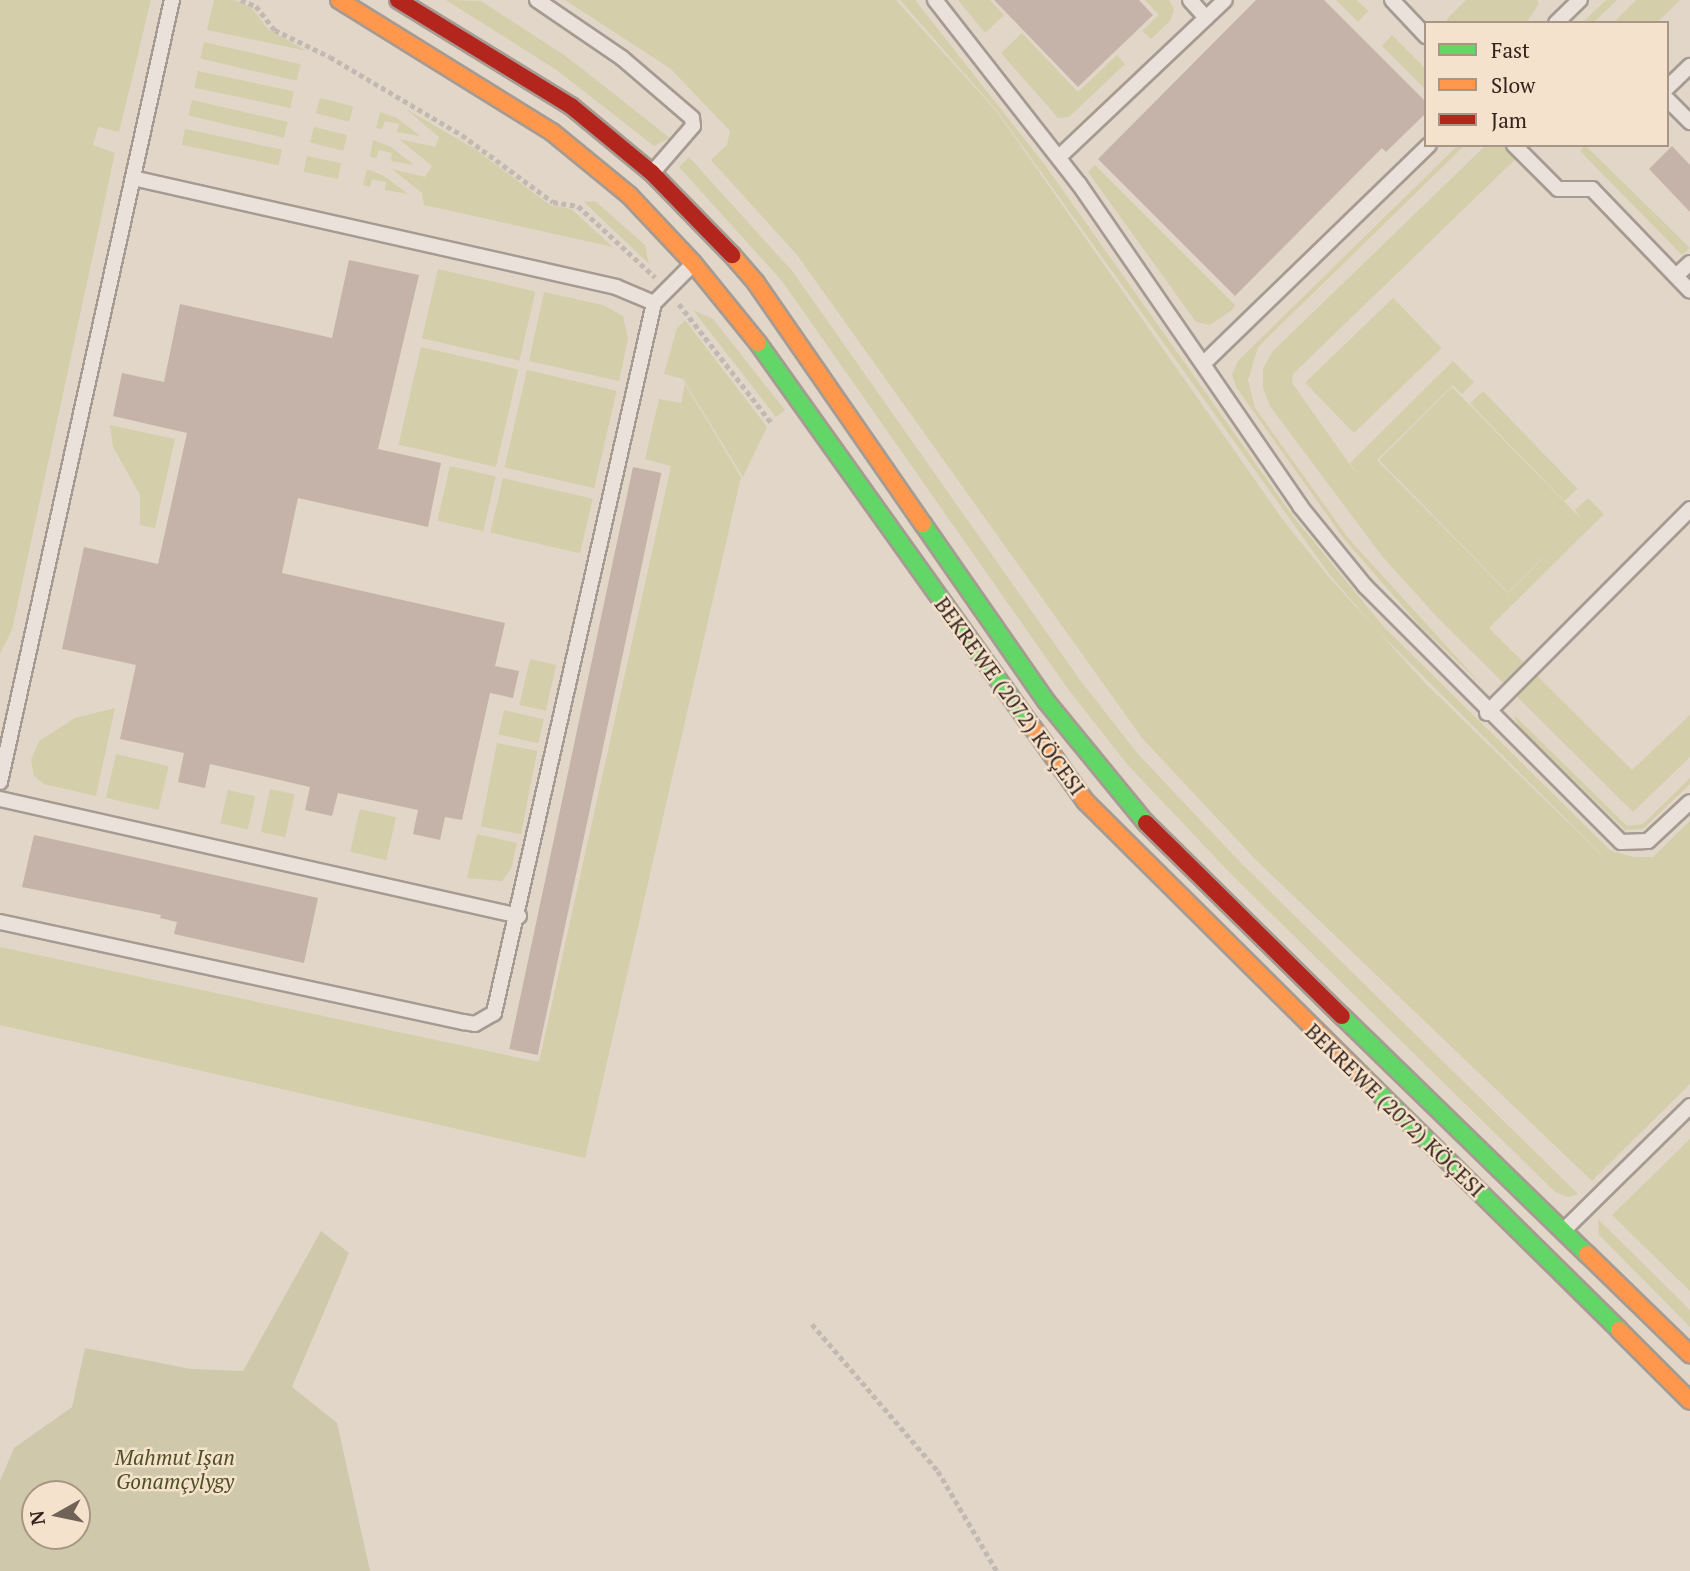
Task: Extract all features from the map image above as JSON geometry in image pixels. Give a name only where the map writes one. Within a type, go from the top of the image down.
[{"type":"main road","name":"BEKREWE (2072) KÖÇESI","points":[[339,0],[552,132],[629,195],[694,263],[780,371],[1085,801],[1690,1401]]},
{"type":"main road","name":"BEKREWE (2072) KÖÇESI","points":[[398,0],[570,106],[652,173],[756,283],[1046,701],[1110,781],[1170,849],[1690,1354]]},
{"type":"lane","points":[[0,782],[172,0]]},
{"type":"lane","points":[[537,0],[622,58],[692,118],[693,126],[652,173]]},
{"type":"lane","points":[[935,0],[1059,157],[1334,550],[1487,713],[1621,842],[1648,841],[1690,802]]},
{"type":"lane","points":[[1190,0],[1206,18]]},
{"type":"lane","points":[[1059,157],[1225,0]]},
{"type":"lane","points":[[1392,0],[1424,34]]},
{"type":"lane","points":[[1558,21],[1580,0]]},
{"type":"lane","points":[[1669,86],[1690,66]]},
{"type":"lane","points":[[1669,101],[1690,122]]},
{"type":"lane","points":[[1204,363],[1427,147]]},
{"type":"lane","points":[[1516,147],[1558,189],[1592,189],[1690,291]]},
{"type":"lane","points":[[133,178],[617,287],[654,303]]},
{"type":"lane","points":[[0,922],[475,1024],[494,1013],[519,916],[654,303],[694,263]]},
{"type":"lane","points":[[1676,276],[1690,263]]},
{"type":"lane","points":[[1487,713],[1690,509]]},
{"type":"lane","points":[[0,799],[519,916]]},
{"type":"lane","points":[[1540,1252],[1690,1106]]},
{"type":"path","points":[[242,0],[256,6],[275,30],[330,57],[462,135],[553,202],[578,206],[667,290],[771,422]]},
{"type":"path","points":[[812,1324],[937,1471],[997,1571]]},
{"type":"shaded area","points":[[0,0],[151,0],[119,132],[98,127],[93,145],[115,153],[12,630],[0,654]]},
{"type":"shaded area","points":[[214,0],[234,0],[251,7],[268,29],[307,51],[207,30]]},
{"type":"shaded area","points":[[446,0],[481,1],[567,57],[670,138],[654,146],[558,71]]},
{"type":"shaded area","points":[[565,0],[896,0],[997,112],[1283,520],[1328,576],[1376,629],[1330,575],[998,112],[900,0],[915,0],[1045,165],[1292,515],[1382,625],[1610,850],[1633,857],[1653,857],[1690,821],[1690,1084],[1592,1181],[1257,861],[1142,738],[797,255],[711,160],[727,145],[730,131],[671,69]],"holes":[[[1376,629],[1621,874],[1424,682]]]},
{"type":"shaded area","points":[[958,0],[990,0],[1004,15],[985,33]]},
{"type":"shaded area","points":[[1145,0],[1169,0],[1174,10],[1170,21],[1151,39],[1142,31],[1159,15]]},
{"type":"shaded area","points":[[1336,0],[1357,0],[1368,11],[1358,22]]},
{"type":"shaded area","points":[[1466,0],[1538,0],[1538,5],[1527,21],[1446,20]]},
{"type":"shaded area","points":[[1606,0],[1617,0],[1595,21],[1584,21]]},
{"type":"shaded area","points":[[1636,0],[1680,0],[1659,21],[1615,21]]},
{"type":"shaded area","points":[[1022,33],[1078,92],[1117,55],[1125,64],[1069,117],[1058,118],[1001,53]]},
{"type":"shaded area","points":[[1392,35],[1424,67],[1424,88],[1382,46]]},
{"type":"shaded area","points":[[204,42],[300,64],[297,81],[200,59]]},
{"type":"shaded area","points":[[198,71],[294,91],[290,108],[194,88]]},
{"type":"shaded area","points":[[320,98],[353,106],[349,122],[316,114]]},
{"type":"shaded area","points":[[192,100],[287,122],[284,138],[188,116]]},
{"type":"shaded area","points":[[406,109],[475,149],[550,205],[571,209],[613,247],[424,205],[422,193],[392,169],[425,177],[432,166],[399,139],[435,147],[439,137]]},
{"type":"shaded area","points":[[380,112],[397,118],[420,136],[397,132],[399,124],[385,121],[382,129],[376,128]]},
{"type":"shaded area","points":[[314,127],[347,135],[343,151],[310,143]]},
{"type":"shaded area","points":[[185,129],[282,150],[279,165],[182,145]]},
{"type":"shaded area","points":[[373,140],[391,147],[414,165],[391,161],[392,153],[379,150],[376,158],[370,157]]},
{"type":"shaded area","points":[[1456,147],[1463,147],[1258,347],[1248,380],[1255,408],[1348,538],[1481,684],[1419,625],[1345,540],[1236,387],[1232,374],[1238,361]]},
{"type":"shaded area","points":[[1484,147],[1528,147],[1293,374],[1292,383],[1361,480],[1350,463],[1453,361],[1474,382],[1462,394],[1453,385],[1377,460],[1508,593],[1580,521],[1508,592],[1379,460],[1452,387],[1582,520],[1575,510],[1588,498],[1604,514],[1489,628],[1632,770],[1690,715],[1690,757],[1633,812],[1436,616],[1382,556],[1270,406],[1263,388],[1263,369],[1272,352]]},
{"type":"shaded area","points":[[1587,147],[1690,248],[1682,255],[1580,151]]},
{"type":"shaded area","points":[[307,156],[341,163],[338,179],[304,172]]},
{"type":"shaded area","points":[[689,157],[793,272],[1080,680],[1138,754],[1240,862],[1578,1194],[1568,1197],[1555,1192],[1230,873],[1127,764],[1068,689],[782,281],[679,167]]},
{"type":"shaded area","points":[[1095,165],[1235,305],[1232,310],[1210,325],[1196,322],[1088,172]]},
{"type":"shaded area","points":[[367,169],[384,176],[408,194],[385,190],[386,182],[372,179],[370,187],[363,185]]},
{"type":"shaded area","points":[[595,201],[645,245],[649,264],[584,202]]},
{"type":"shaded area","points":[[438,269],[535,291],[519,361],[422,338]]},
{"type":"shaded area","points":[[544,292],[603,305],[623,316],[628,339],[619,381],[529,361]]},
{"type":"shaded area","points":[[1393,298],[1442,348],[1354,433],[1305,383]]},
{"type":"shaded area","points":[[693,310],[713,319],[785,410],[776,417]]},
{"type":"shaded area","points":[[685,320],[767,427],[743,477],[683,379],[664,374],[677,328]]},
{"type":"shaded area","points":[[421,347],[518,369],[496,467],[399,444]]},
{"type":"shaded area","points":[[527,370],[617,391],[594,488],[505,467]]},
{"type":"shaded area","points":[[685,384],[741,477],[585,1158],[0,1025],[0,947],[539,1062],[671,466],[645,459],[659,399],[681,403]]},
{"type":"shaded area","points":[[1483,391],[1577,489],[1565,501],[1470,404]]},
{"type":"shaded area","points":[[110,425],[175,439],[155,528],[140,525],[140,495],[113,447]]},
{"type":"shaded area","points":[[450,466],[496,477],[483,531],[437,521]]},
{"type":"shaded area","points":[[503,478],[593,499],[580,553],[490,533]]},
{"type":"shaded area","points":[[530,659],[556,665],[546,711],[519,705]]},
{"type":"shaded area","points":[[115,708],[96,796],[44,784],[34,776],[31,760],[39,741],[75,718]]},
{"type":"shaded area","points":[[504,710],[544,719],[538,744],[498,734]]},
{"type":"shaded area","points":[[1514,715],[1627,826],[1643,824],[1690,778],[1690,784],[1643,829],[1625,830],[1518,726]]},
{"type":"shaded area","points":[[497,743],[537,751],[521,834],[481,826]]},
{"type":"shaded area","points":[[116,754],[169,766],[158,810],[106,798]]},
{"type":"shaded area","points":[[270,789],[294,794],[285,837],[261,832]]},
{"type":"shaded area","points":[[228,790],[255,796],[248,829],[220,823]]},
{"type":"shaded area","points":[[360,809],[396,817],[386,860],[350,852]]},
{"type":"shaded area","points":[[477,834],[517,843],[511,869],[502,881],[467,878]]},
{"type":"shaded area","points":[[1690,1139],[1690,1291],[1612,1215]]},
{"type":"shaded area","points":[[1598,1219],[1690,1310],[1690,1327],[1599,1235]]},
{"type":"green space","name":"Mahmut Işan Gonamçylygy","points":[[321,1231],[349,1253],[292,1387],[337,1423],[370,1571],[0,1571],[0,1481],[14,1448],[72,1407],[85,1348],[191,1369],[243,1371]]},
{"type":"building","points":[[994,0],[1139,0],[1153,15],[1078,87]]},
{"type":"building","points":[[1256,0],[1324,0],[1424,100],[1424,115],[1386,152],[1382,148],[1235,296],[1098,159]]},
{"type":"building","points":[[1672,146],[1690,165],[1690,212],[1649,169]]},
{"type":"building","points":[[349,260],[419,275],[378,449],[441,463],[428,527],[298,498],[282,573],[505,623],[495,666],[519,671],[513,698],[490,693],[462,820],[445,817],[440,840],[413,834],[418,810],[338,793],[332,816],[305,810],[310,787],[210,764],[205,788],[178,782],[184,753],[120,739],[136,665],[62,649],[84,547],[158,564],[187,433],[113,416],[122,373],[164,382],[180,304],[332,338]]},
{"type":"building","points":[[633,467],[661,473],[538,1055],[509,1049]]},
{"type":"building","points":[[34,835],[318,898],[304,963],[174,934],[177,922],[160,918],[161,915],[22,887]]},
{"type":"traffic: fast","points":[[758,343],[1033,728]]},
{"type":"traffic: fast","points":[[923,524],[1046,701],[1146,823]]},
{"type":"traffic: fast","points":[[1342,1016],[1587,1254]]},
{"type":"traffic: fast","points":[[1374,1088],[1619,1330]]},
{"type":"traffic: slow","points":[[339,0],[552,132],[629,195],[693,263],[758,343]]},
{"type":"traffic: slow","points":[[732,255],[756,283],[923,524]]},
{"type":"traffic: slow","points":[[1033,728],[1085,801],[1374,1088]]},
{"type":"traffic: slow","points":[[1587,1254],[1690,1354]]},
{"type":"traffic: slow","points":[[1619,1330],[1690,1401]]},
{"type":"traffic: jam","points":[[398,0],[571,106],[652,173],[732,255]]},
{"type":"traffic: jam","points":[[1146,823],[1342,1016]]}]
